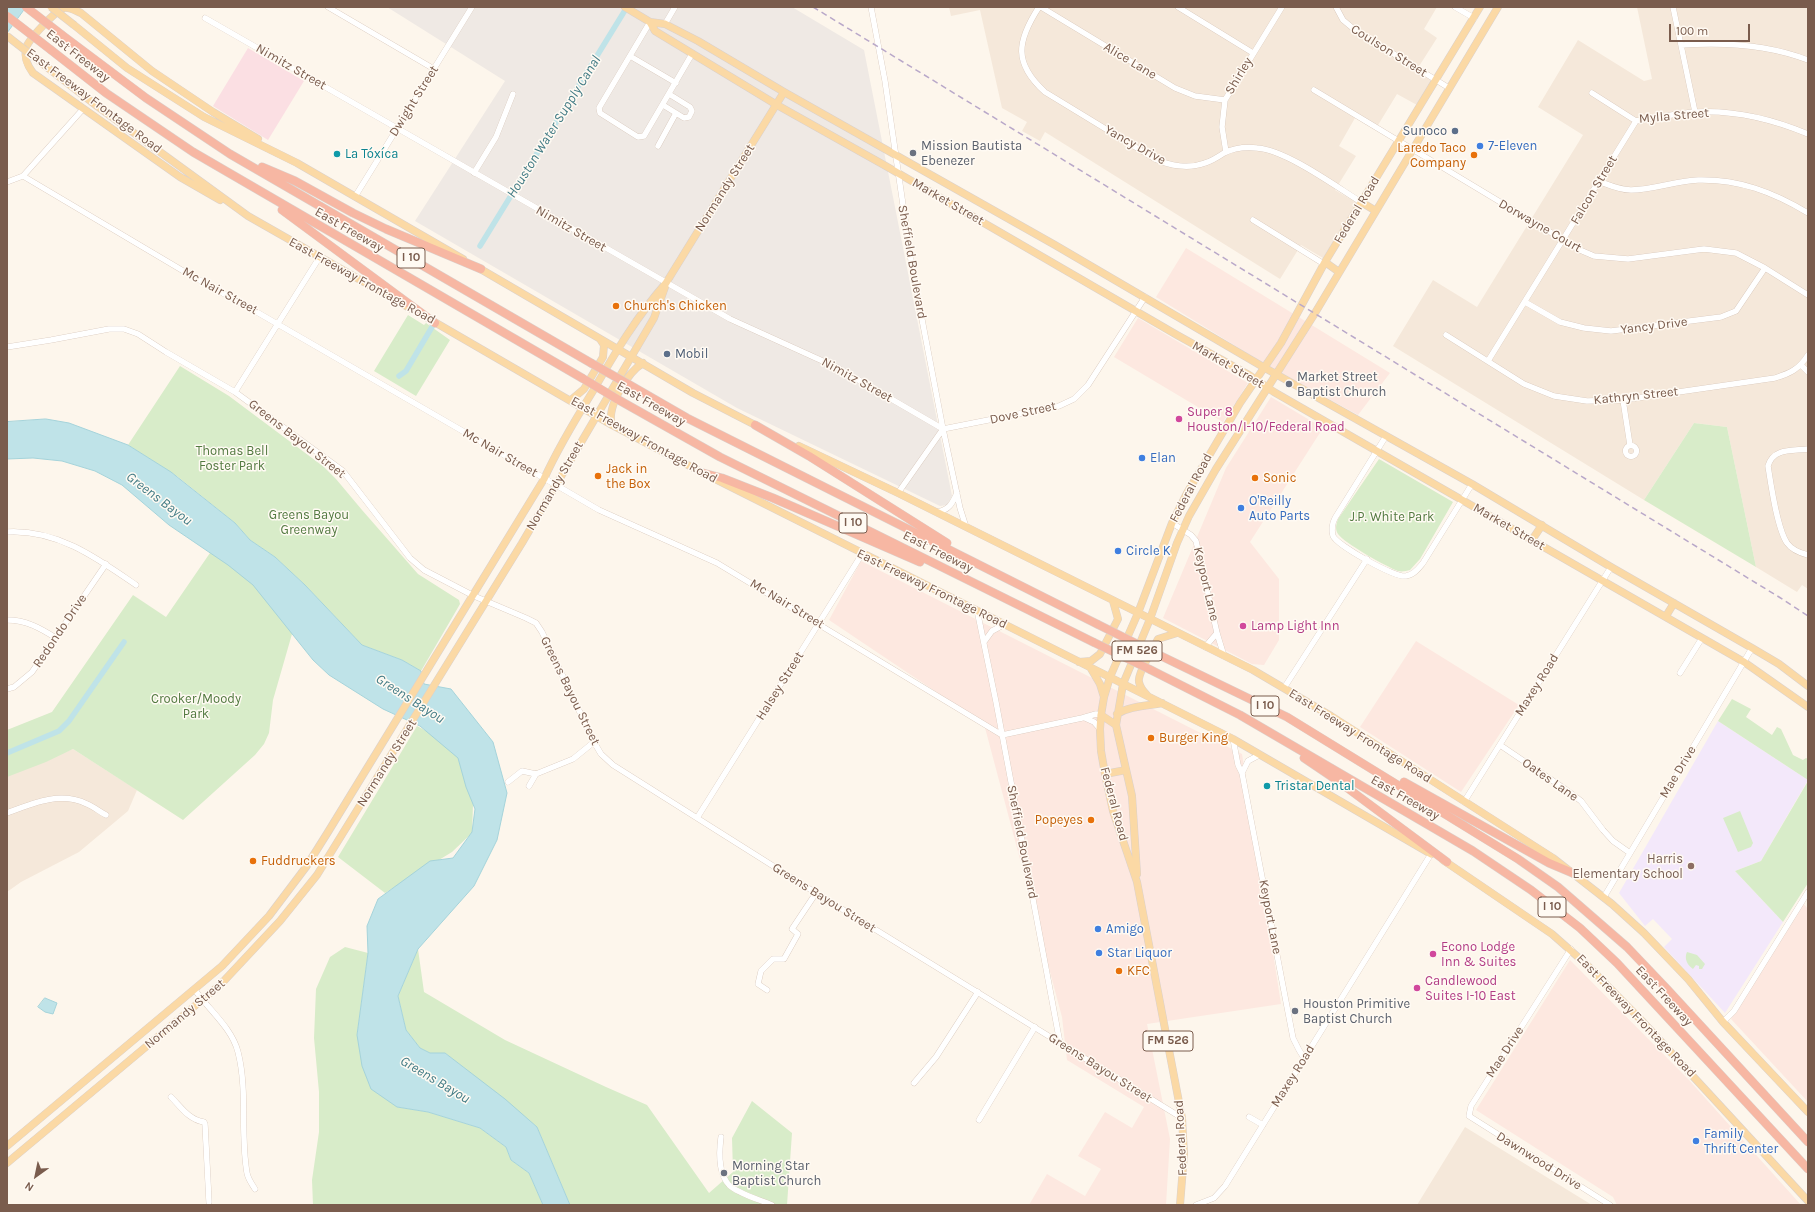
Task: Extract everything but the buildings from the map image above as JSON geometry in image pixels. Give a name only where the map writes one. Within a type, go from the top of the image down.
[{"type":"highway","name":"East Freeway","points":[[26,7],[146,98],[230,154],[687,418],[1157,654],[1287,717],[1518,859],[1558,887],[1592,915],[1627,948],[1667,988],[1808,1142]]},
{"type":"highway","name":"East Freeway","points":[[7,16],[106,93],[161,131],[257,191],[617,399],[720,457],[1240,715],[1473,851],[1531,890],[1574,924],[1617,963],[1808,1169]]},
{"type":"highway","points":[[230,154],[295,181],[380,226],[481,269]]},
{"type":"highway","points":[[257,191],[317,237],[435,323]]},
{"type":"highway","points":[[755,425],[809,456],[990,570]]},
{"type":"highway","points":[[703,473],[722,478],[773,498],[1011,602]]},
{"type":"highway","points":[[1240,715],[1338,781],[1447,862]]},
{"type":"highway","points":[[1369,766],[1422,791],[1549,863],[1575,874]]},
{"type":"main road","name":"East Freeway Frontage Road","points":[[51,7],[127,68],[204,118],[297,163],[356,195],[693,393],[755,425],[937,512],[1177,632],[1284,688],[1331,716],[1553,858],[1604,897],[1644,933],[1688,978],[1723,1022],[1808,1112]]},
{"type":"main road","points":[[248,216],[180,177],[33,74],[26,64],[25,55],[27,46],[57,10],[65,7],[81,13],[152,71],[297,163]]},
{"type":"main road","name":"Market Street","points":[[625,7],[650,22],[665,24],[698,41],[784,92],[895,154],[1265,368],[1472,484],[1611,567],[1779,664],[1808,686]]},
{"type":"main road","name":"Federal Road","points":[[1180,1205],[1184,1154],[1182,1118],[1137,882],[1113,811],[1105,774],[1101,751],[1100,729],[1104,697],[1110,677],[1138,613],[1172,523],[1202,465],[1240,403],[1281,343],[1324,263],[1400,142],[1480,7]]},
{"type":"main road","name":"Federal Road","points":[[1137,882],[1132,796],[1116,725],[1117,714],[1123,684],[1150,619],[1183,530],[1205,487],[1339,272],[1498,7]]},
{"type":"main road","name":"Market Street","points":[[650,22],[655,31],[777,105],[898,173],[1602,581],[1666,616],[1744,662],[1808,707]]},
{"type":"main road","name":"East Freeway Frontage Road","points":[[7,36],[98,106],[248,216],[319,258],[571,400],[612,425],[862,554],[977,610],[1233,739],[1447,862],[1571,949],[1613,990],[1808,1201]]},
{"type":"main road","name":"Normandy Street","points":[[7,1146],[222,966],[273,910],[306,867],[432,666],[544,479],[558,449],[618,348],[648,304],[666,283],[784,92]]},
{"type":"main road","points":[[1361,202],[1376,211]]},
{"type":"main road","points":[[1324,263],[1339,272]]},
{"type":"main road","name":"Normandy Street","points":[[7,1163],[221,984],[306,890],[317,875],[396,748],[556,485],[654,318],[666,283]]},
{"type":"main road","points":[[571,400],[584,389],[603,357],[604,345],[599,338]]},
{"type":"main road","points":[[612,425],[612,407],[631,372],[643,363]]},
{"type":"main road","points":[[1532,540],[1542,525]]},
{"type":"main road","points":[[1079,662],[1091,661],[1100,654],[1118,619],[1113,601]]},
{"type":"main road","points":[[1666,616],[1674,603]]},
{"type":"main road","points":[[1148,697],[1140,686],[1140,675],[1158,639],[1177,632]]},
{"type":"main road","points":[[1090,667],[1100,684],[1104,697]]},
{"type":"main road","points":[[1117,714],[1132,708],[1162,703]]},
{"type":"main road","points":[[1101,715],[1116,725]]},
{"type":"main road","points":[[1105,774],[1126,770]]},
{"type":"main road","points":[[1120,832],[1135,829]]},
{"type":"main road","points":[[128,1044],[134,1057]]},
{"type":"main road","points":[[122,1049],[134,1057]]},
{"type":"main road","points":[[62,1100],[69,1111]]},
{"type":"street","points":[[328,7],[434,69]]},
{"type":"street","name":"Dwight Street","points":[[356,195],[472,7]]},
{"type":"street","points":[[665,24],[675,7]]},
{"type":"street","name":"Sheffield Boulevard","points":[[871,7],[885,81],[912,267],[943,429],[966,527]]},
{"type":"street","name":"Alice Lane","points":[[1040,7],[1175,88],[1195,96],[1225,100]]},
{"type":"street","name":"Yancy Drive","points":[[1040,7],[1024,33],[1022,41],[1022,55],[1026,71],[1032,80],[1045,92],[1162,162],[1178,166],[1205,164],[1226,152],[1249,148],[1276,152],[1361,202]]},
{"type":"street","points":[[1178,7],[1253,53]]},
{"type":"street","name":"Shirley","points":[[1226,152],[1222,127],[1225,100],[1282,7]]},
{"type":"street","name":"Coulson Street","points":[[1336,7],[1343,20],[1354,30],[1449,88]]},
{"type":"street","points":[[1455,7],[1474,18]]},
{"type":"street","points":[[1673,7],[1695,112]]},
{"type":"street","name":"Nimitz Street","points":[[205,18],[666,283],[754,331],[838,368],[943,429]]},
{"type":"street","points":[[650,22],[599,108],[600,113],[642,137],[644,136],[692,54]]},
{"type":"street","points":[[1681,45],[1716,42],[1766,47],[1808,60]]},
{"type":"street","points":[[630,56],[676,83]]},
{"type":"street","name":"Dorwayne Court","points":[[1314,90],[1563,241],[1594,256],[1628,259],[1704,249],[1736,253],[1765,268],[1808,295]]},
{"type":"street","name":"Mylla Street","points":[[1592,93],[1636,121],[1695,112],[1723,112],[1753,116],[1779,122],[1808,134]]},
{"type":"street","points":[[474,173],[496,137],[513,94]]},
{"type":"street","points":[[663,105],[687,118],[692,111],[690,107],[669,94]]},
{"type":"street","points":[[7,182],[24,176],[83,109]]},
{"type":"street","points":[[658,146],[676,113]]},
{"type":"street","name":"Falcon Street","points":[[1488,361],[1636,121]]},
{"type":"street","name":"Mc Nair Street","points":[[24,176],[179,269],[279,325],[544,479],[600,510],[718,563],[1002,734]]},
{"type":"street","points":[[1598,181],[1616,188],[1630,190],[1698,180],[1743,184],[1768,191],[1808,213]]},
{"type":"street","points":[[1253,220],[1324,263]]},
{"type":"street","points":[[235,392],[279,325],[319,258]]},
{"type":"street","name":"Yancy Drive","points":[[1525,302],[1560,322],[1584,328],[1611,331],[1721,317],[1736,311],[1765,268]]},
{"type":"street","name":"Dove Street","points":[[943,429],[1059,406],[1074,399],[1088,385],[1144,297]]},
{"type":"street","name":"Greens Bayou Street","points":[[7,347],[109,329],[124,329],[138,334],[235,392],[343,471],[410,558],[424,570],[474,596],[526,618],[536,624],[542,632],[594,742],[602,754],[613,765],[816,893],[1182,1118]]},
{"type":"street","name":"Kathryn Street","points":[[1446,335],[1524,384],[1554,396],[1587,401],[1622,400],[1775,378],[1789,373],[1801,365],[1808,355]]},
{"type":"street","points":[[1801,365],[1808,372]]},
{"type":"street","points":[[1622,400],[1630,445]]},
{"type":"street","points":[[898,493],[943,429]]},
{"type":"street","points":[[1386,436],[1376,450],[1331,526],[1334,537],[1337,541],[1367,560],[1397,575],[1408,576],[1413,573],[1423,563],[1472,484]]},
{"type":"street","points":[[1808,449],[1777,453],[1770,458],[1768,466],[1782,532],[1787,543],[1798,553],[1808,555]]},
{"type":"street","points":[[937,512],[945,511],[951,507],[957,493]]},
{"type":"street","name":"Keyport Lane","points":[[1172,523],[1196,541],[1217,633],[1224,656]]},
{"type":"street","points":[[7,532],[40,534],[64,541],[88,552],[136,585]]},
{"type":"street","name":"Halsey Street","points":[[697,818],[820,624],[862,554]]},
{"type":"street","points":[[1284,688],[1367,560]]},
{"type":"street","name":"Redondo Drive","points":[[7,689],[14,686],[32,672],[106,564]]},
{"type":"street","name":"Maxey Road","points":[[1464,802],[1611,567]]},
{"type":"street","name":"Sheffield Boulevard","points":[[977,610],[1002,734],[1060,1043]]},
{"type":"street","points":[[7,620],[18,620],[39,627],[56,638]]},
{"type":"street","points":[[984,642],[992,631],[1005,624]]},
{"type":"street","name":"Keyport Lane","points":[[1205,647],[1217,633]]},
{"type":"street","points":[[1680,673],[1702,638]]},
{"type":"street","name":"Mae Drive","points":[[1604,897],[1752,648]]},
{"type":"street","points":[[1002,734],[1085,718],[1096,714],[1101,715]]},
{"type":"street","points":[[1085,718],[1094,722],[1100,729]]},
{"type":"street","name":"Keyport Lane","points":[[1233,739],[1238,765],[1242,773],[1293,1038],[1298,1050],[1304,1058]]},
{"type":"street","points":[[508,782],[522,772],[536,774],[573,758],[594,742]]},
{"type":"street","name":"Oates Lane","points":[[1500,745],[1570,793],[1587,808],[1602,830],[1613,841],[1630,853]]},
{"type":"street","points":[[1242,773],[1248,761],[1259,755]]},
{"type":"street","points":[[529,786],[536,774]]},
{"type":"street","points":[[7,813],[41,800],[58,798],[88,804],[106,816]]},
{"type":"street","name":"Maxey Road","points":[[1196,1205],[1214,1198],[1220,1192],[1432,854]]},
{"type":"street","points":[[1723,1022],[1734,1011],[1808,892]]},
{"type":"street","points":[[767,990],[758,984],[761,971],[773,959],[784,959],[798,934],[792,930],[816,893]]},
{"type":"street","name":"Mae Drive","points":[[1469,1116],[1471,1106],[1571,949]]},
{"type":"street","points":[[195,990],[223,1024],[235,1043],[238,1052],[241,1076],[247,1175],[255,1189]]},
{"type":"street","points":[[914,1083],[936,1057],[978,992]]},
{"type":"street","points":[[979,1120],[1035,1027]]},
{"type":"street","points":[[171,1097],[190,1117],[197,1121],[204,1122],[209,1202]]},
{"type":"street","name":"Dawnwood Drive","points":[[1469,1116],[1610,1205]]},
{"type":"street","points":[[1250,1117],[1263,1125]]},
{"type":"street","points":[[721,1137],[719,1155],[723,1174],[729,1185],[739,1191],[772,1205]]},
{"type":"shaded area","points":[[387,7],[792,7],[864,50],[952,496],[947,505],[940,506],[737,408],[415,221],[505,81]]},
{"type":"shaded area","points":[[949,7],[1437,7],[1424,29],[1437,38],[1416,71],[1432,81],[1417,105],[1397,94],[1375,130],[1355,118],[1339,146],[1356,156],[1335,190],[1357,203],[1323,258],[1301,245],[1280,279],[1045,132],[1040,141],[1022,131],[1027,122],[1002,108],[980,10],[951,16]]},
{"type":"shaded area","points":[[1637,7],[1808,7],[1808,589],[1802,585],[1797,592],[1756,567],[1727,427],[1694,423],[1644,500],[1393,346],[1433,280],[1477,307],[1583,135],[1538,107],[1578,40],[1644,81],[1652,79]]},
{"type":"shaded area","points":[[248,48],[304,81],[268,140],[213,106]]},
{"type":"shaded area","points":[[1186,248],[1390,373],[1358,415],[1260,361],[1156,297]]},
{"type":"shaded area","points":[[1138,318],[1248,383],[1223,422],[1114,357]]},
{"type":"shaded area","points":[[1271,397],[1323,428],[1250,542],[1279,579],[1279,640],[1264,665],[1252,664],[1163,618],[1226,468]]},
{"type":"shaded area","points":[[861,561],[1242,754],[1281,1004],[1147,1024],[1170,1139],[1166,1205],[1029,1205],[1047,1174],[1085,1196],[1101,1169],[1078,1156],[1105,1112],[1132,1128],[1144,1107],[1067,1060],[1062,1017],[984,724],[829,620]]},
{"type":"shaded area","points":[[1416,641],[1519,705],[1461,792],[1360,727]]},
{"type":"shaded area","name":"Harris Elementary School","points":[[1718,721],[1808,780],[1761,861],[1735,871],[1783,922],[1725,1013],[1664,947],[1672,939],[1653,919],[1645,926],[1619,893]]},
{"type":"shaded area","points":[[73,749],[137,790],[128,811],[79,852],[21,882],[7,892],[7,775]]},
{"type":"shaded area","points":[[1803,903],[1808,909],[1808,1102],[1731,1019]]},
{"type":"shaded area","points":[[1570,960],[1689,1080],[1801,1205],[1617,1205],[1613,1197],[1476,1110]]},
{"type":"shaded area","points":[[1465,1127],[1592,1205],[1417,1205]]},
{"type":"green space","points":[[408,315],[424,325],[426,323],[450,340],[416,396],[374,371]]},
{"type":"green space","points":[[180,366],[229,396],[324,467],[418,574],[459,600],[460,604],[421,671],[402,660],[362,645],[305,585],[275,557],[250,540],[235,523],[178,477],[128,445]]},
{"type":"green space","points":[[1694,423],[1727,427],[1756,567],[1644,500]]},
{"type":"green space","name":"J.P. White Park","points":[[1379,459],[1453,502],[1420,559],[1410,570],[1398,571],[1385,565],[1348,543],[1338,534],[1336,530],[1338,519]]},
{"type":"green space","name":"Crooker/Moody Park","points":[[212,550],[248,577],[294,627],[273,700],[269,733],[264,744],[255,755],[183,820],[73,749],[46,762],[7,777],[7,730],[52,712],[133,595],[166,617]]},
{"type":"green space","points":[[1732,699],[1751,709],[1746,717],[1772,735],[1777,727],[1781,729],[1793,755],[1803,760],[1806,758],[1808,759],[1808,780],[1718,721]]},
{"type":"green space","points":[[417,726],[447,742],[474,776],[472,833],[452,852],[385,893],[338,857]]},
{"type":"green space","points":[[1808,781],[1808,883],[1783,922],[1735,871],[1761,861]]},
{"type":"green space","points":[[1740,811],[1753,843],[1751,847],[1738,852],[1723,818]]},
{"type":"green space","points":[[345,947],[368,953],[357,1035],[397,1107],[428,1112],[480,1128],[506,1147],[511,1160],[529,1173],[543,1205],[313,1205],[312,1180],[319,1132],[319,1092],[314,1038],[316,989],[330,957]]},
{"type":"green space","points":[[418,949],[424,992],[505,1040],[647,1105],[709,1193],[733,1172],[732,1138],[752,1101],[792,1133],[787,1205],[570,1205],[537,1127],[445,1053],[430,1053],[420,1048],[406,1030],[398,996]]},
{"type":"green space","points":[[1687,952],[1697,955],[1705,964],[1702,969],[1699,969],[1699,966],[1696,965],[1693,969],[1689,966],[1686,959]]},
{"type":"water","points":[[7,7],[26,7],[7,33]]},
{"type":"water","name":"Greens Bayou","points":[[46,419],[69,423],[128,445],[171,472],[235,523],[250,540],[275,557],[305,585],[362,645],[402,660],[421,671],[424,684],[451,689],[493,742],[507,793],[497,840],[474,886],[418,949],[398,996],[406,1030],[420,1048],[430,1053],[445,1053],[505,1099],[537,1127],[570,1205],[543,1205],[529,1173],[511,1160],[506,1147],[480,1128],[428,1112],[397,1107],[371,1089],[362,1066],[357,1035],[368,953],[367,926],[378,899],[430,861],[453,858],[472,832],[475,809],[466,787],[458,758],[420,726],[383,709],[329,675],[313,660],[253,585],[228,565],[169,525],[122,485],[95,471],[62,461],[33,458],[7,459],[7,422]]},
{"type":"water","points":[[45,998],[57,1003],[53,1014],[45,1012],[38,1007]]},
{"type":"waterway","name":"Houston Water Supply Canal","points":[[480,246],[627,7]]},
{"type":"waterway","name":"Houston Water Supply Canal","points":[[399,376],[406,371],[432,327]]},
{"type":"waterway","name":"Houston Water Supply Canal","points":[[7,753],[59,731],[69,721],[124,642]]},
{"type":"railway","points":[[813,7],[1808,616]]},
{"type":"place","name":"Sunoco","points":[[1455,131]]},
{"type":"place","name":"7-Eleven","points":[[1480,146]]},
{"type":"place","name":"Mission Bautista Ebenezer","points":[[913,153]]},
{"type":"place","name":"La Tóxíca","points":[[337,154]]},
{"type":"place","name":"Laredo Taco Company","points":[[1474,155]]},
{"type":"place","name":"Church's Chicken","points":[[616,306]]},
{"type":"place","name":"Mobil","points":[[667,354]]},
{"type":"place","name":"Market Street Baptist Church","points":[[1289,384]]},
{"type":"place","name":"Super 8 Houston/I-10/Federal Road","points":[[1179,419]]},
{"type":"place","name":"Elan","points":[[1142,458]]},
{"type":"place","name":"Jack in the Box","points":[[598,476]]},
{"type":"place","name":"Sonic","points":[[1255,478]]},
{"type":"place","name":"O'Reilly Auto Parts","points":[[1241,508]]},
{"type":"place","name":"Circle K","points":[[1118,551]]},
{"type":"place","name":"Lamp Light Inn","points":[[1243,626]]},
{"type":"place","name":"Burger King","points":[[1151,738]]},
{"type":"place","name":"Tristar Dental","points":[[1267,786]]},
{"type":"place","name":"Popeyes","points":[[1091,820]]},
{"type":"place","name":"Fuddruckers","points":[[253,861]]},
{"type":"place","name":"Harris Elementary School","points":[[1691,866]]},
{"type":"place","name":"Amigo","points":[[1098,929]]},
{"type":"place","name":"Star Liquor","points":[[1099,953]]},
{"type":"place","name":"Econo Lodge Inn & Suites","points":[[1433,954]]},
{"type":"place","name":"KFC","points":[[1119,971]]},
{"type":"place","name":"Candlewood Suites I-10 East","points":[[1417,988]]},
{"type":"place","name":"Houston Primitive Baptist Church","points":[[1295,1011]]},
{"type":"place","name":"Family Thrift Center","points":[[1696,1141]]},
{"type":"place","name":"Morning Star Baptist Church","points":[[724,1173]]},
{"type":"park label","name":"Thomas Bell Foster Park","points":[[232,458]]},
{"type":"park label","name":"Greens Bayou Greenway","points":[[309,522]]}]
